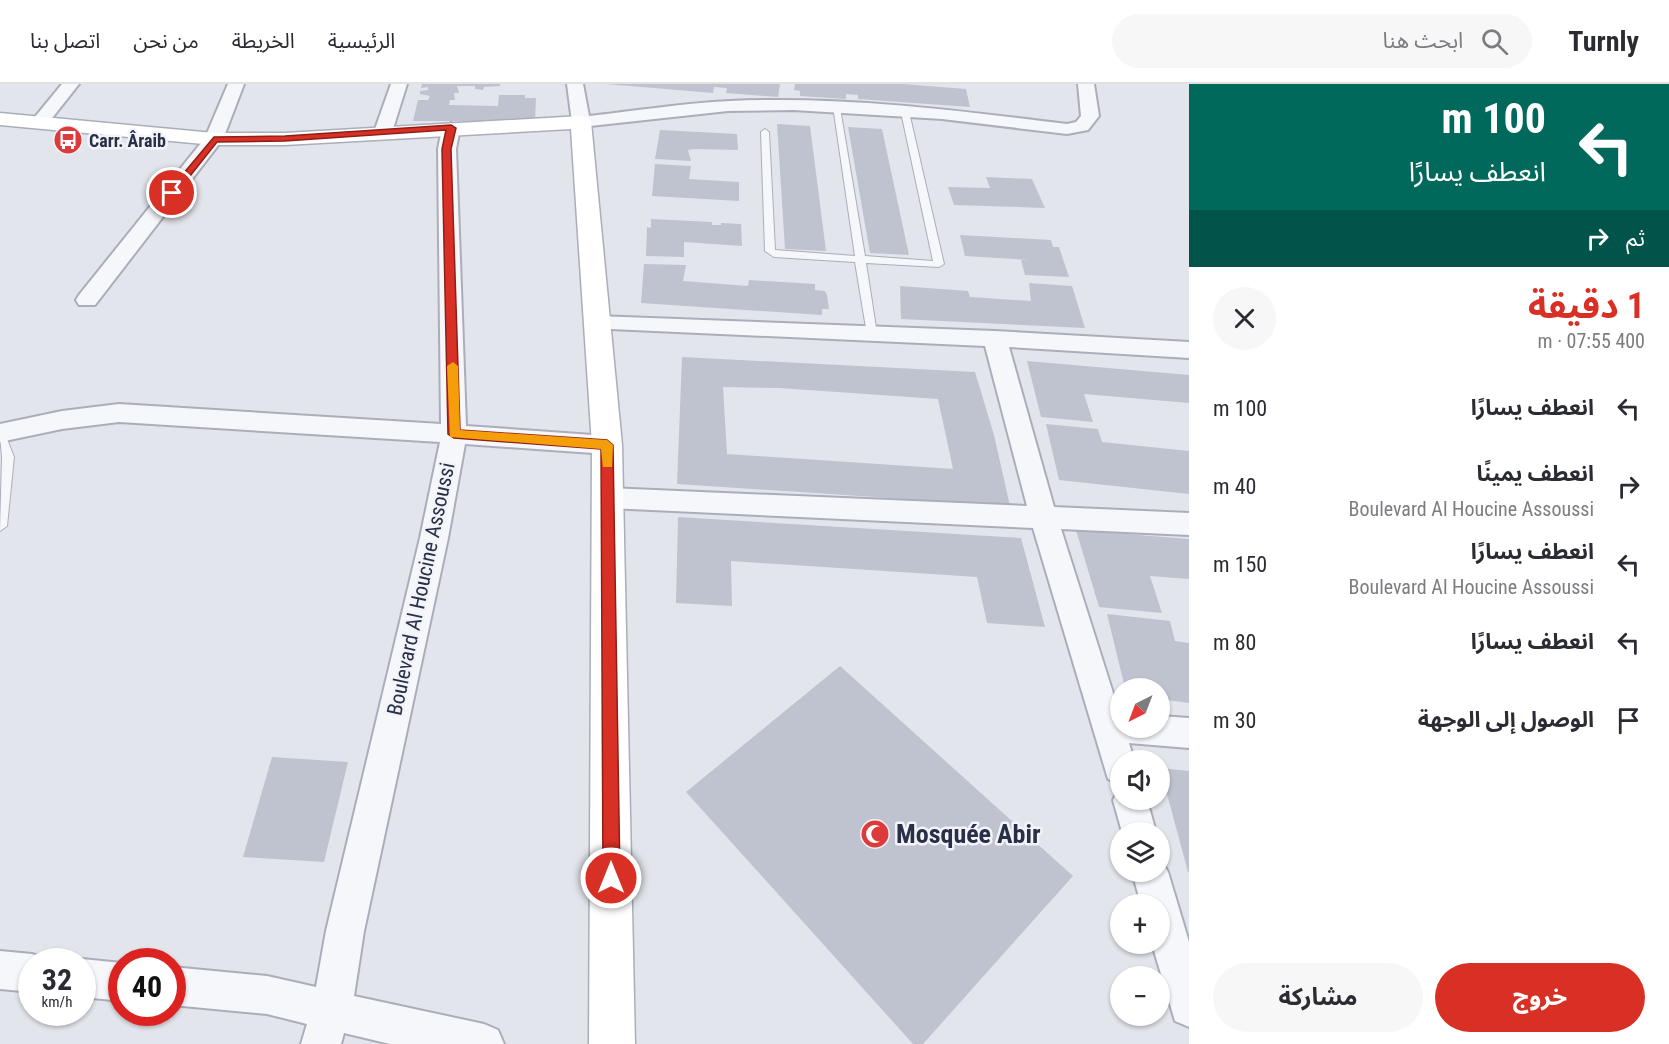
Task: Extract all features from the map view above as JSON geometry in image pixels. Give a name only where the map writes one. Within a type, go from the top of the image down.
[{"type":"street","points":[[39,123],[71,84]]},
{"type":"street","points":[[87,300],[214,140],[236,84]]},
{"type":"street","points":[[382,132],[399,84]]},
{"type":"street","points":[[575,84],[581,122],[607,445],[612,1044]]},
{"type":"street","points":[[0,118],[214,140],[285,139],[581,122],[728,106],[905,112],[983,118],[1047,127],[1077,127],[1090,116],[1086,84]]},
{"type":"street","name":"Boulevard Al Houcine Assoussi","points":[[326,1027],[345,931],[434,538],[454,434],[447,149],[451,128]]},
{"type":"street","points":[[597,323],[995,339],[1189,350]]},
{"type":"street","points":[[995,339],[1044,519],[1110,705]]},
{"type":"street","points":[[0,433],[62,420],[119,413],[607,445]]},
{"type":"street","points":[[609,498],[1189,524]]},
{"type":"street","points":[[1170,731],[1189,733]]},
{"type":"street","points":[[1153,882],[1189,1007]]},
{"type":"street","points":[[0,970],[18,972]]},
{"type":"street","points":[[186,987],[267,995],[326,1027],[418,1031],[484,1044]]},
{"type":"lane","points":[[836,108],[872,334]]},
{"type":"lane","points":[[765,132],[770,251],[777,255],[934,264],[940,262],[905,112]]},
{"type":"lane","points":[[0,441],[3,442],[8,457],[0,526]]},
{"type":"building","points":[[422,84],[500,84],[500,86],[484,87],[483,90],[475,89],[475,86],[457,86],[459,93],[454,93],[455,100],[450,100],[449,105],[498,106],[499,95],[525,95],[525,98],[536,98],[535,121],[413,121],[418,100],[428,100],[430,96],[420,94],[420,91],[428,90],[428,87],[421,88]]},
{"type":"building","points":[[606,84],[780,84],[778,97],[726,93],[727,88],[714,87],[713,93]]},
{"type":"building","points":[[795,84],[903,84],[966,89],[970,107],[858,99],[858,95],[846,94],[846,99],[800,96],[800,91],[794,90]]},
{"type":"building","points":[[777,124],[810,126],[826,251],[785,249]]},
{"type":"building","points":[[848,127],[882,129],[909,255],[870,253]]},
{"type":"building","points":[[660,130],[737,134],[738,150],[688,150],[691,161],[655,159]]},
{"type":"building","points":[[655,164],[691,166],[689,179],[739,182],[739,201],[652,196]]},
{"type":"building","points":[[986,177],[1032,179],[1045,208],[954,205],[948,187],[990,188]]},
{"type":"building","points":[[651,219],[712,222],[712,225],[741,224],[742,246],[684,242],[684,257],[646,256],[647,227],[651,228]]},
{"type":"building","points":[[960,235],[1051,240],[1053,247],[1059,247],[1069,277],[1025,275],[1021,260],[1029,260],[965,256]]},
{"type":"building","points":[[644,264],[686,265],[683,281],[748,286],[749,280],[815,284],[815,290],[825,291],[829,309],[822,309],[822,315],[641,303]]},
{"type":"building","points":[[1029,283],[1072,286],[1085,328],[901,319],[900,286],[968,291],[970,297],[1031,301]]},
{"type":"building","points":[[682,357],[975,372],[994,435],[1010,506],[677,484]],"holes":[[[723,387],[779,388],[938,399],[953,469],[727,454]]]},
{"type":"building","points":[[1027,361],[1189,375],[1189,403],[1084,394],[1093,422],[1041,417]]},
{"type":"building","points":[[1046,424],[1098,429],[1102,442],[1189,451],[1189,494],[1059,480]]},
{"type":"building","points":[[678,517],[1021,538],[1045,627],[987,623],[977,577],[731,561],[732,606],[676,603]]},
{"type":"building","points":[[1076,530],[1189,539],[1189,579],[1150,576],[1162,613],[1099,607]]},
{"type":"building","points":[[1107,614],[1170,621],[1175,641],[1189,643],[1189,703],[1170,700],[1170,678],[1123,678]]},
{"type":"building","name":"Mosquée Abir","points":[[840,666],[1073,876],[923,1044],[913,1044],[686,792]]},
{"type":"building","points":[[272,757],[348,762],[324,862],[243,857]]},
{"type":"building","points":[[1170,769],[1189,771],[1188,872],[1170,805]]},
{"type":"slow traffic","points":[[453,366],[454,434],[607,445],[608,463]]},
{"type":"place","name":"Carr. Âraib","points":[[68,140]]},
{"type":"place","name":"Mosquée Abir","points":[[875,834]]},
{"type":"route","points":[[172,193],[214,140],[285,139],[451,128],[447,149],[454,434],[607,445],[611,878]]}]
